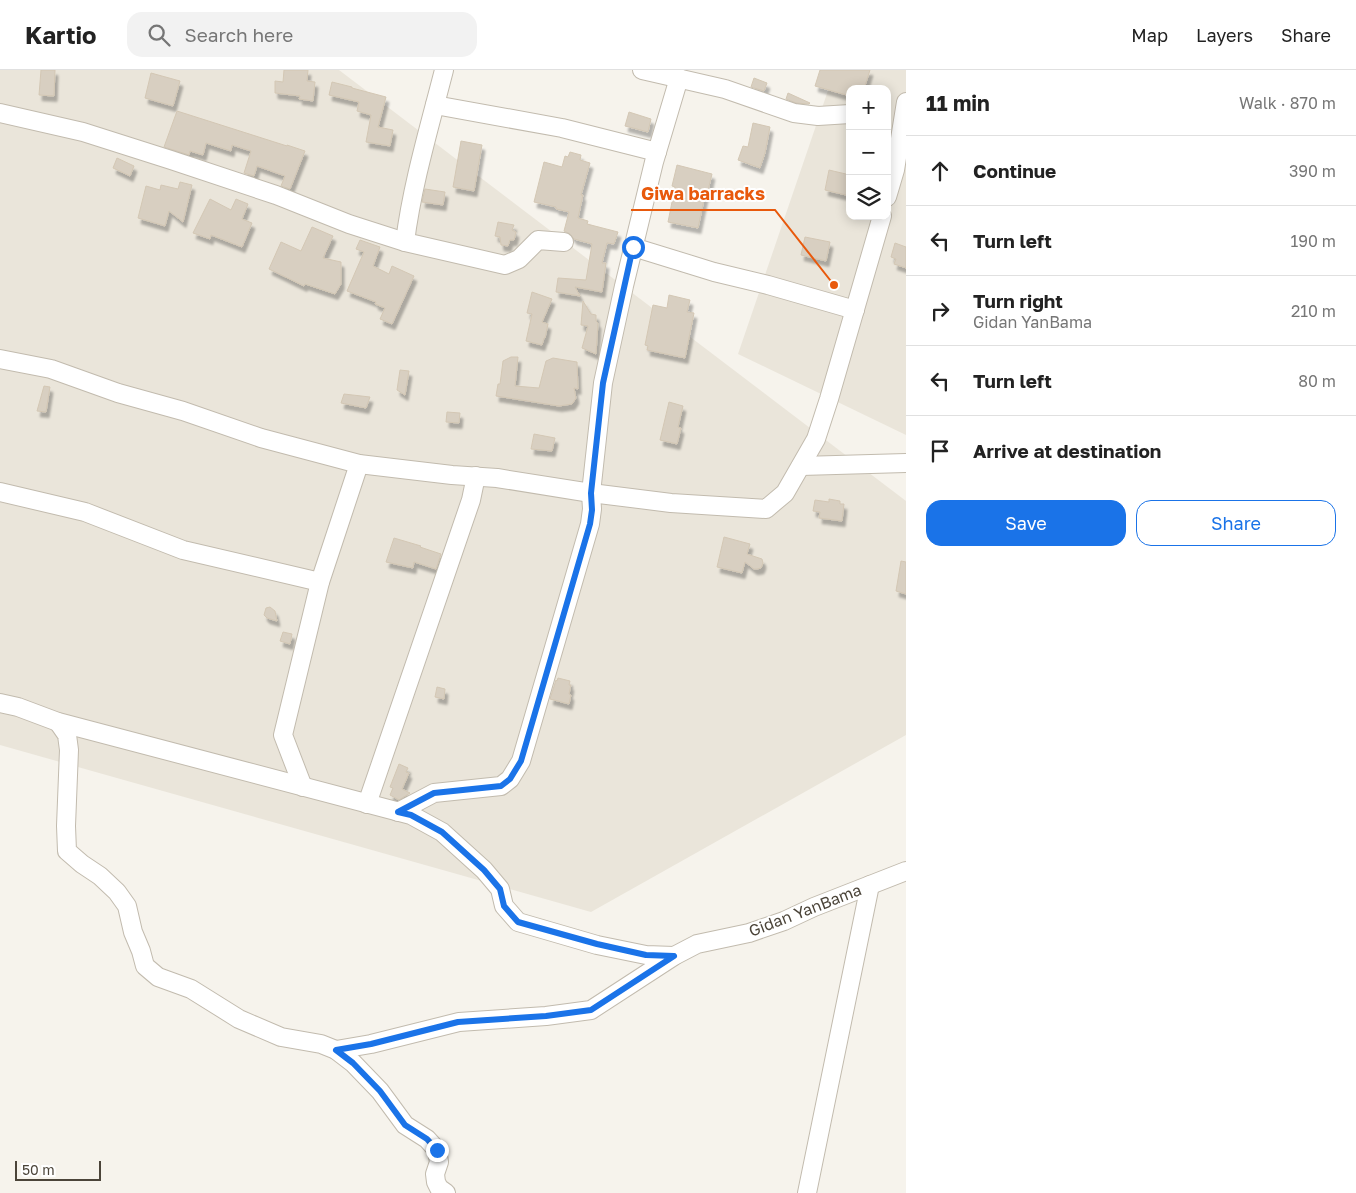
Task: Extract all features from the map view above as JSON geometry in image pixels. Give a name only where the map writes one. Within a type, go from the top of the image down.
[{"type":"street","points":[[405,242],[444,70]]},
{"type":"street","points":[[642,70],[725,89],[794,113],[818,116],[846,114]]},
{"type":"street","points":[[398,812],[434,793],[501,786],[510,779],[521,761],[590,524],[592,510],[591,493],[603,383],[633,247],[657,152],[679,78]]},
{"type":"street","points":[[435,105],[562,128],[657,152]]},
{"type":"street","points":[[0,113],[83,132],[162,157],[276,195],[349,224],[405,242],[506,265],[519,259],[538,240],[564,242]]},
{"type":"street","points":[[891,184],[895,170],[901,121]]},
{"type":"street","points":[[0,359],[51,369],[118,393],[183,411],[261,438],[359,464],[452,475],[497,478],[670,503],[766,509],[786,493],[816,439],[881,220]]},
{"type":"street","points":[[633,247],[714,272],[855,310]]},
{"type":"street","points":[[801,466],[906,463]]},
{"type":"street","points":[[303,787],[283,735],[320,582],[359,464]]},
{"type":"street","points":[[367,804],[472,500],[476,476]]},
{"type":"street","points":[[0,492],[85,512],[184,550],[320,582]]},
{"type":"street","points":[[0,703],[18,707],[58,722],[411,815],[442,832],[484,870],[500,889],[504,906],[518,922],[597,944],[646,955],[674,956]]},
{"type":"street","points":[[58,722],[67,735],[69,750],[67,851],[100,876],[117,892],[128,906],[133,932],[146,966],[158,977],[192,989],[239,1020],[281,1037],[321,1044],[336,1050],[353,1063],[380,1091],[405,1125],[427,1139],[437,1150],[440,1162],[435,1174],[436,1182],[439,1188],[446,1193]]},
{"type":"street","name":"Gidan YanBama","points":[[336,1050],[371,1044],[458,1022],[546,1016],[591,1010],[674,956],[697,944],[749,933],[784,921],[814,907],[906,871]]},
{"type":"street","points":[[807,1193],[870,885]]},
{"type":"shaded area","points":[[0,70],[339,70],[906,501],[906,735],[591,912],[0,745]]},
{"type":"shaded area","points":[[835,70],[906,70],[906,435],[738,354]]},
{"type":"building","points":[[41,70],[55,70],[54,96],[39,95]]},
{"type":"building","points":[[284,70],[308,70],[307,81],[315,82],[313,101],[299,99],[300,96],[275,93],[275,81],[283,82]]},
{"type":"building","points":[[820,70],[870,70],[865,85],[846,85],[846,95],[815,86]]},
{"type":"building","points":[[151,73],[180,81],[173,106],[145,98]]},
{"type":"building","points":[[754,78],[767,83],[764,91],[751,87]]},
{"type":"building","points":[[332,82],[386,97],[378,127],[393,130],[390,146],[366,142],[371,115],[357,111],[359,102],[329,95]]},
{"type":"building","points":[[788,93],[810,103],[796,103],[786,99]]},
{"type":"building","points":[[177,111],[305,151],[290,189],[281,186],[285,176],[257,166],[254,176],[244,173],[251,151],[232,145],[231,151],[206,143],[203,155],[190,151],[189,155],[164,147]]},
{"type":"building","points":[[629,112],[651,119],[648,132],[625,126]]},
{"type":"building","points":[[753,123],[770,127],[760,168],[738,160],[743,146],[748,147]]},
{"type":"building","points":[[461,141],[482,145],[474,191],[453,187]]},
{"type":"building","points":[[570,152],[581,155],[580,160],[590,163],[581,195],[583,195],[578,218],[588,221],[587,224],[618,232],[614,244],[607,243],[602,263],[606,263],[602,292],[575,287],[580,296],[556,292],[558,278],[586,280],[592,244],[574,239],[564,231],[569,212],[534,202],[544,162],[562,167],[565,156],[568,157]]},
{"type":"building","points":[[117,158],[134,166],[130,176],[113,168]]},
{"type":"building","points":[[677,165],[712,174],[707,195],[705,195],[698,228],[668,222],[675,187],[672,186]]},
{"type":"building","points":[[829,170],[846,174],[846,195],[825,190]]},
{"type":"building","points":[[180,182],[192,185],[183,222],[169,211],[165,226],[138,218],[146,186],[160,190],[161,185],[178,189]]},
{"type":"building","points":[[425,189],[445,192],[443,205],[422,202]]},
{"type":"building","points":[[210,199],[231,210],[236,199],[248,204],[242,219],[252,223],[242,247],[211,235],[210,239],[193,233]]},
{"type":"building","points":[[498,222],[514,225],[512,230],[516,232],[514,240],[510,240],[508,246],[501,245],[500,237],[495,236]]},
{"type":"building","points":[[312,227],[333,236],[323,258],[341,262],[341,284],[335,294],[305,284],[304,286],[269,269],[281,242],[301,251]]},
{"type":"building","points":[[805,237],[830,242],[826,261],[801,255]]},
{"type":"building","points":[[360,240],[380,247],[373,266],[389,274],[392,266],[414,276],[392,324],[380,319],[385,308],[375,304],[376,302],[347,291],[364,252],[356,249]]},
{"type":"building","points":[[895,243],[906,247],[906,268],[894,264],[896,259],[891,257]]},
{"type":"building","points":[[532,292],[552,299],[542,322],[548,324],[542,345],[526,341],[532,314],[527,313]]},
{"type":"building","points":[[669,295],[690,300],[687,312],[694,313],[685,358],[647,350],[648,346],[645,345],[653,305],[667,308]]},
{"type":"building","points":[[583,301],[591,314],[596,315],[598,323],[596,354],[582,348],[588,326],[581,325]]},
{"type":"building","points":[[511,357],[518,357],[515,386],[539,388],[546,361],[553,358],[577,362],[578,389],[574,388],[576,398],[572,404],[559,406],[496,396],[498,384],[500,384],[503,361]]},
{"type":"building","points":[[400,370],[409,371],[405,395],[397,390]]},
{"type":"building","points":[[44,386],[50,387],[46,412],[37,411]]},
{"type":"building","points":[[344,394],[370,397],[366,408],[341,403]]},
{"type":"building","points":[[669,402],[683,406],[678,427],[681,428],[677,444],[660,440]]},
{"type":"building","points":[[447,412],[460,413],[459,423],[446,422]]},
{"type":"building","points":[[534,434],[555,438],[552,451],[531,449]]},
{"type":"building","points":[[829,499],[840,501],[840,504],[844,504],[842,521],[819,518],[820,512],[813,511],[815,500],[829,502]]},
{"type":"building","points":[[724,537],[750,544],[747,554],[762,559],[761,568],[754,569],[745,562],[742,573],[717,567]]},
{"type":"building","points":[[394,538],[441,554],[436,569],[414,562],[413,568],[386,562]]},
{"type":"building","points":[[901,561],[906,562],[906,594],[896,591]]},
{"type":"building","points":[[270,607],[275,611],[277,621],[264,615],[266,608]]},
{"type":"building","points":[[283,632],[292,634],[290,644],[280,641]]},
{"type":"building","points":[[558,678],[570,681],[569,694],[571,695],[569,704],[550,699]]},
{"type":"building","points":[[437,687],[445,689],[444,699],[435,697]]},
{"type":"building","points":[[399,764],[408,768],[406,772],[409,773],[402,789],[410,793],[399,800],[390,795],[393,788],[390,787]]},
{"type":"place","name":"Giwa barracks","points":[[834,285]]},
{"type":"route","points":[[437,1150],[427,1139],[405,1125],[380,1091],[353,1063],[336,1050],[371,1044],[458,1022],[546,1016],[591,1010],[674,956],[646,955],[597,944],[518,922],[504,906],[500,889],[484,870],[442,832],[411,815],[398,812],[434,793],[501,786],[510,779],[521,761],[590,524],[592,510],[591,493],[603,383],[633,247]]}]
